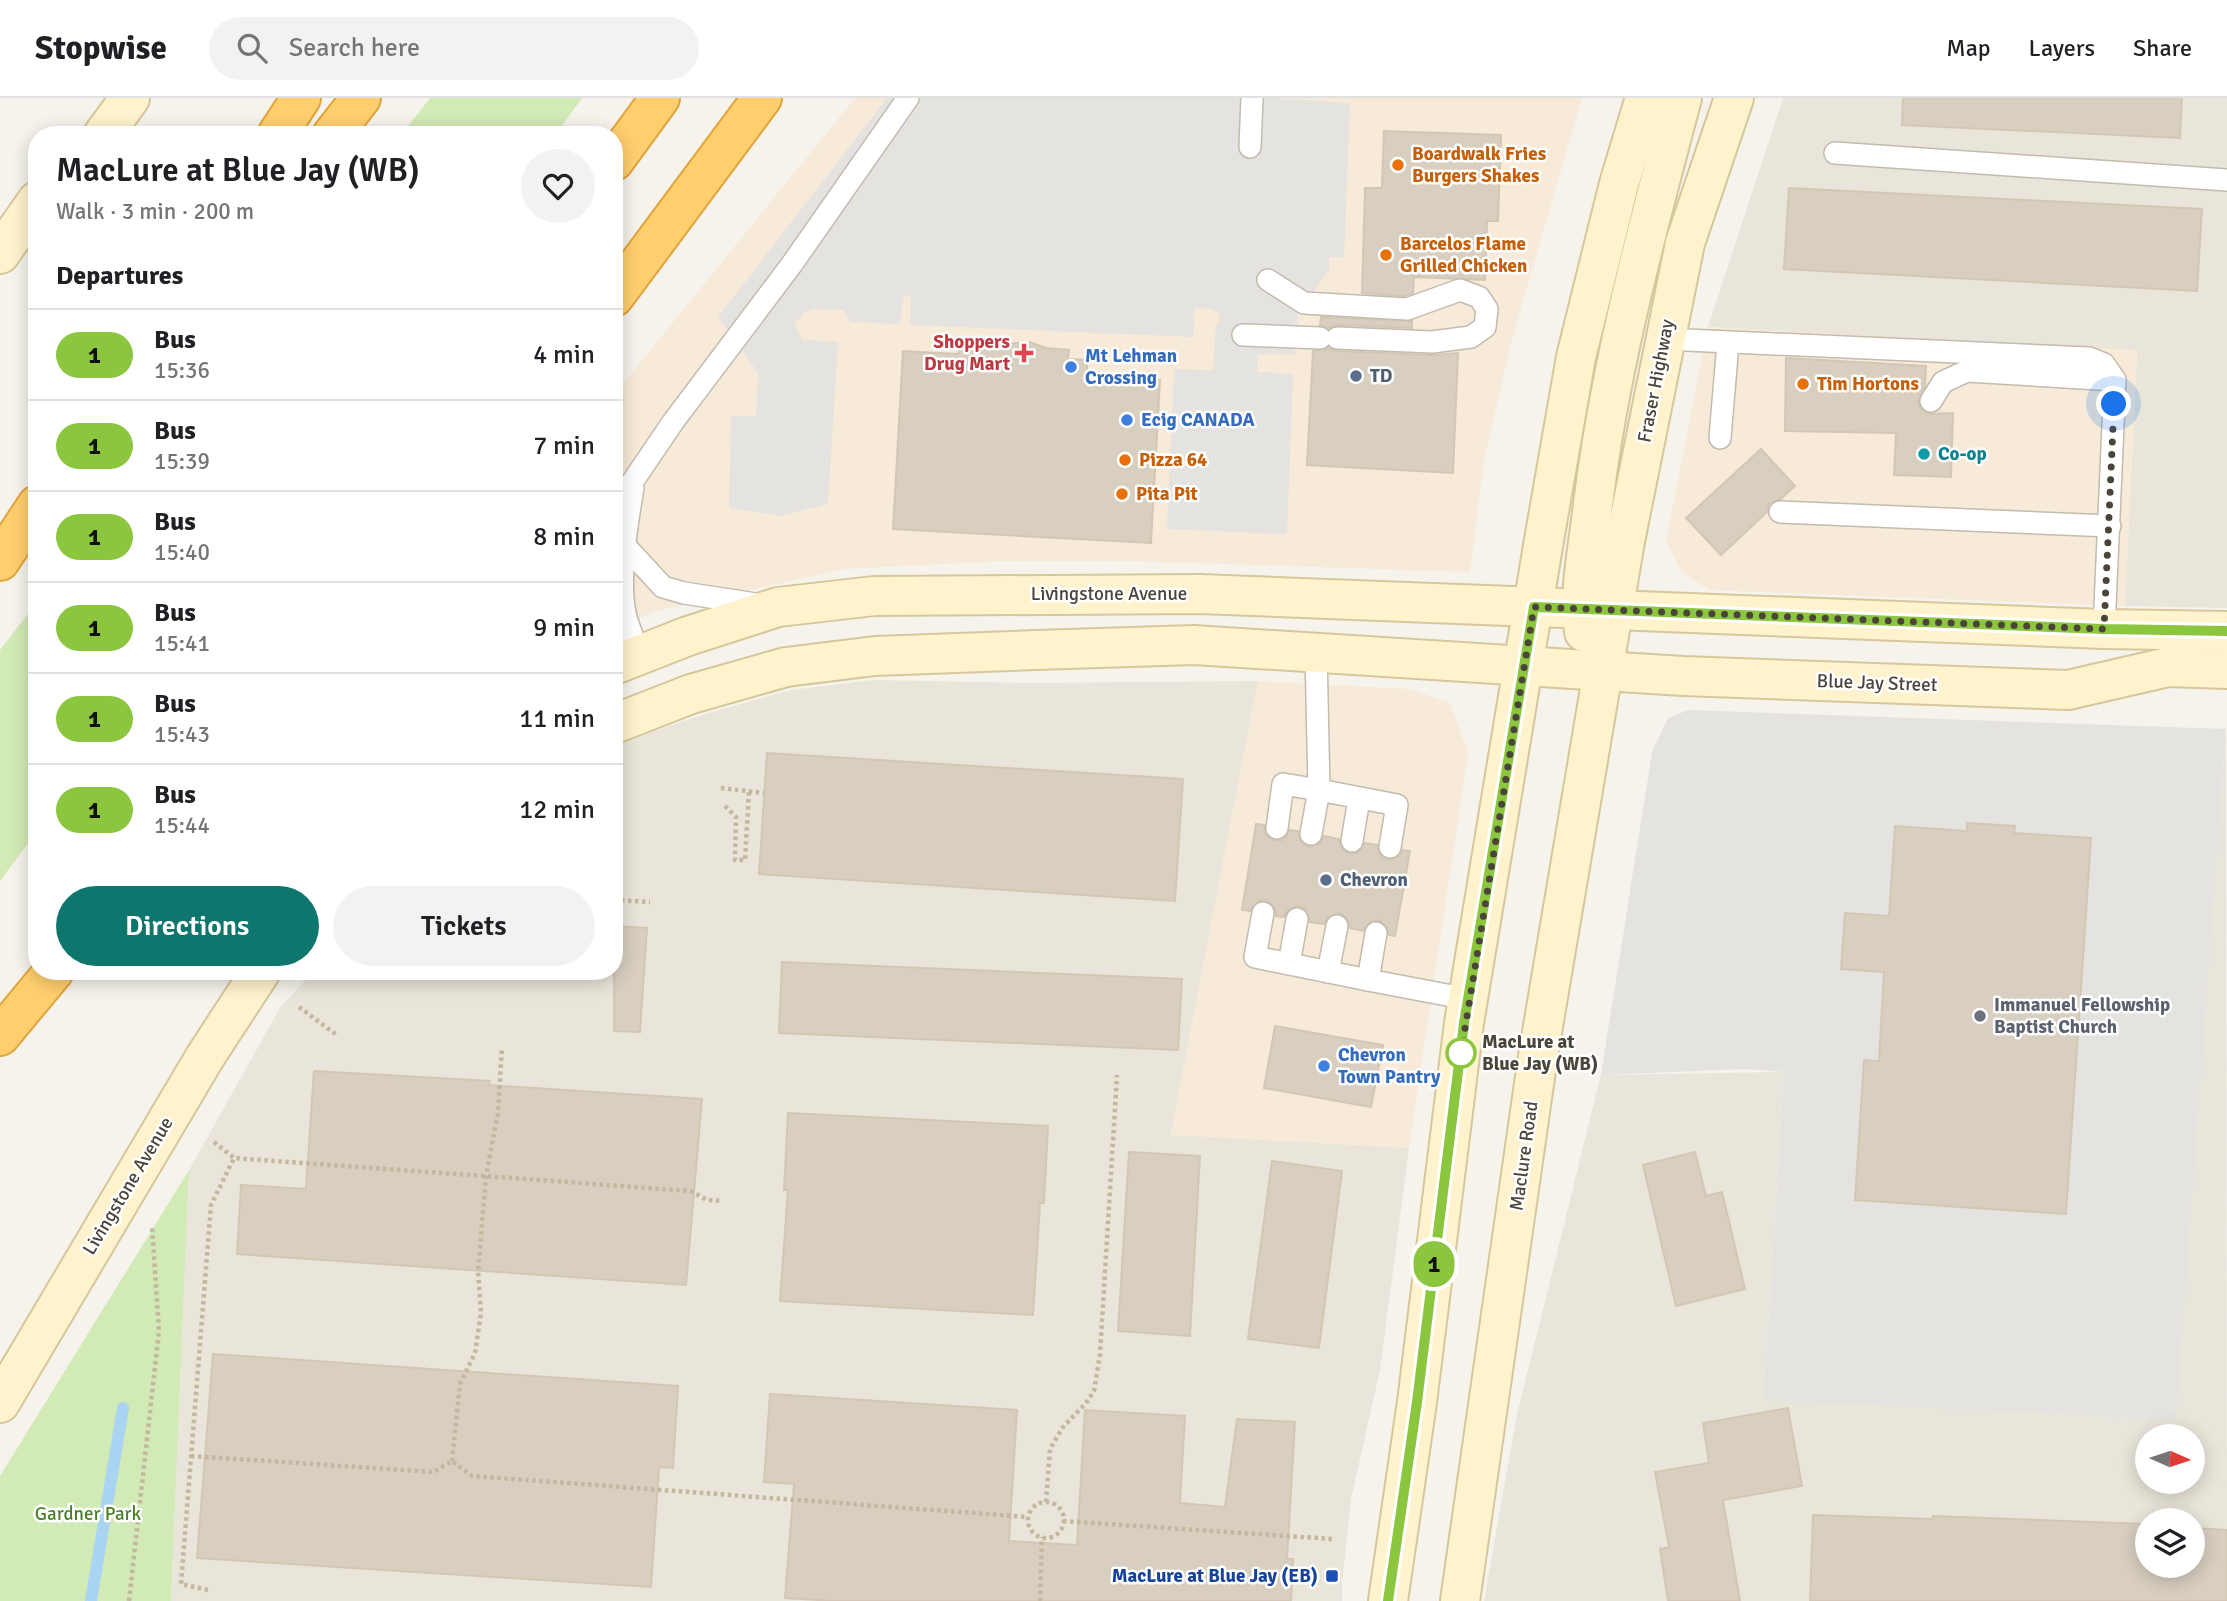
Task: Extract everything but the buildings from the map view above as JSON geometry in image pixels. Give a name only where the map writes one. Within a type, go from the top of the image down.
[{"type":"highway","points":[[283,126],[301,98]]},
{"type":"highway","points":[[339,126],[361,98]]},
{"type":"highway","points":[[623,149],[660,98]]},
{"type":"highway","points":[[623,285],[762,98]]},
{"type":"highway","points":[[0,562],[28,519]]},
{"type":"highway","points":[[0,562],[28,527]]},
{"type":"highway","points":[[0,1004],[28,966]]},
{"type":"highway","points":[[0,1036],[47,980]]},
{"type":"street","points":[[86,126],[102,98]]},
{"type":"street","points":[[110,126],[130,98]]},
{"type":"street","points":[[1682,98],[1621,337],[1594,491],[1597,609],[2104,629],[2227,631]]},
{"type":"street","name":"Fraser Highway","points":[[1604,671],[1597,609],[1685,243],[1734,98]]},
{"type":"street","points":[[1388,1601],[1417,1402],[1468,999],[1576,357],[1642,104]]},
{"type":"street","points":[[0,254],[28,214]]},
{"type":"street","points":[[0,265],[28,230]]},
{"type":"street","name":"Livingstone Avenue","points":[[627,660],[688,636],[778,607],[874,596],[1200,594],[1597,609]]},
{"type":"street","points":[[627,660],[628,719],[691,694],[786,667],[876,656],[1194,645],[1524,666]]},
{"type":"street","name":"Blue Jay Street","points":[[1524,666],[1683,676],[2068,690],[2168,667],[2227,669]]},
{"type":"street","name":"Maclure Road","points":[[1460,1601],[1538,1056],[1604,671]]},
{"type":"street","name":"Livingstone Avenue","points":[[0,1403],[205,1057],[255,980]]},
{"type":"lane","points":[[623,497],[673,422],[792,264],[908,98]]},
{"type":"lane","points":[[1250,147],[1252,98]]},
{"type":"lane","points":[[1835,153],[2227,180]]},
{"type":"lane","points":[[1243,335],[1432,342],[1471,337],[1485,327],[1487,309],[1479,297],[1460,290],[1407,309],[1304,303],[1268,280]]},
{"type":"lane","points":[[1664,339],[2089,358],[2104,364],[2115,380],[2104,629]]},
{"type":"lane","points":[[1720,438],[1728,343]]},
{"type":"lane","points":[[1931,401],[1943,382],[1967,371],[2115,380]]},
{"type":"lane","points":[[627,660],[623,580],[634,483]]},
{"type":"lane","points":[[1780,512],[2110,526]]},
{"type":"lane","points":[[626,547],[663,587],[684,593],[778,607]]},
{"type":"lane","points":[[1311,834],[1319,790],[1316,652]]},
{"type":"lane","points":[[1277,828],[1283,784],[1319,790],[1398,805],[1390,848]]},
{"type":"lane","points":[[1352,841],[1359,799]]},
{"type":"lane","points":[[1263,914],[1255,957],[1468,999]]},
{"type":"lane","points":[[1289,964],[1297,919]]},
{"type":"lane","points":[[1328,972],[1337,926]]},
{"type":"lane","points":[[1368,979],[1376,933]]},
{"type":"path","points":[[721,788],[764,793]]},
{"type":"path","points":[[725,806],[736,817],[735,860],[745,860],[750,791]]},
{"type":"path","points":[[623,900],[650,902]]},
{"type":"path","points":[[299,1007],[338,1036]]},
{"type":"path","points":[[452,1461],[460,1384],[475,1353],[481,1313],[478,1271],[486,1176],[498,1113],[502,1047]]},
{"type":"path","points":[[1045,1502],[1050,1449],[1063,1427],[1094,1391],[1100,1353],[1117,1075]]},
{"type":"path","points":[[214,1142],[234,1158],[691,1191],[707,1200],[722,1201]]},
{"type":"path","points":[[208,1590],[181,1584],[211,1205],[234,1158]]},
{"type":"path","points":[[129,1601],[159,1331],[151,1219]]},
{"type":"path","points":[[191,1456],[434,1472],[452,1461]]},
{"type":"path","points":[[452,1461],[472,1476],[1028,1517]]},
{"type":"path","points":[[1054,1503],[1063,1521],[1058,1532],[1042,1538],[1029,1527],[1028,1517],[1036,1505],[1054,1503]]},
{"type":"path","points":[[1063,1521],[1332,1539]]},
{"type":"path","points":[[1040,1601],[1042,1538]]},
{"type":"shaded area","name":"Mt Lehman Crossing","points":[[855,98],[1582,98],[1512,339],[1484,460],[1470,572],[1131,561],[1004,561],[845,569],[652,612],[623,626],[623,384]]},
{"type":"shaded area","points":[[887,98],[1275,98],[1350,103],[1344,257],[1329,257],[1329,270],[1298,312],[1295,355],[1258,354],[1257,372],[1293,374],[1287,534],[1167,529],[1174,369],[1213,370],[1216,325],[1219,323],[1220,314],[1210,309],[1195,308],[1193,337],[910,325],[911,298],[908,294],[903,298],[900,324],[850,322],[844,310],[814,309],[805,312],[795,324],[802,340],[838,342],[828,504],[782,516],[729,508],[731,416],[756,416],[758,373],[718,317]]},
{"type":"shaded area","points":[[1783,98],[2227,98],[2227,608],[2125,606],[2137,351],[1708,327]]},
{"type":"shaded area","points":[[1708,327],[2137,350],[2125,606],[1709,590],[1682,572],[1666,541]]},
{"type":"shaded area","points":[[873,680],[1027,683],[1258,681],[1171,1134],[1409,1148],[1380,1370],[1351,1499],[1342,1601],[171,1601],[189,1170],[281,1006],[306,980],[623,980],[623,742],[705,714],[791,690]]},
{"type":"shaded area","points":[[1258,681],[1410,689],[1450,703],[1468,753],[1409,1148],[1171,1135]]},
{"type":"shaded area","points":[[1688,710],[2226,729],[2176,1420],[1763,1400],[1784,1072],[1746,1069],[1601,1075],[1652,752],[1668,718]]},
{"type":"shaded area","points":[[2226,729],[2227,1601],[1484,1601],[1517,1414],[1601,1075],[1784,1072],[1763,1399],[2175,1420]]},
{"type":"green space","points":[[430,98],[582,98],[562,126],[408,126]]},
{"type":"green space","points":[[28,614],[28,843],[0,881],[0,650]]},
{"type":"green space","name":"Gardner Park","points":[[189,1170],[171,1601],[0,1601],[0,1476]]},
{"type":"waterway","points":[[91,1601],[123,1408]]},
{"type":"bus line","name":"1","points":[[1388,1601],[1417,1402],[1464,1023],[1534,607],[2104,629],[2227,631]]},
{"type":"place","name":"Boardwalk Fries Burgers Shakes","points":[[1398,165]]},
{"type":"place","name":"Barcelos Flame Grilled Chicken","points":[[1386,255]]},
{"type":"place","name":"Shoppers Drug Mart","points":[[1024,353]]},
{"type":"place","name":"Mt Lehman Crossing","points":[[1071,367]]},
{"type":"place","name":"TD","points":[[1356,376]]},
{"type":"place","name":"Tim Hortons","points":[[1803,384]]},
{"type":"place","name":"Ecig CANADA","points":[[1127,420]]},
{"type":"place","name":"Co-op","points":[[1924,454]]},
{"type":"place","name":"Pizza 64","points":[[1125,460]]},
{"type":"place","name":"Pita Pit","points":[[1122,494]]},
{"type":"place","name":"Chevron","points":[[1326,880]]},
{"type":"place","name":"Immanuel Fellowship Baptist Church","points":[[1980,1016]]},
{"type":"place","name":"MacLure at Blue Jay (WB)","points":[[1461,1053]]},
{"type":"place","name":"Chevron Town Pantry","points":[[1324,1066]]},
{"type":"place","name":"MacLure at Blue Jay (EB)","points":[[1332,1576]]},
{"type":"route","points":[[1461,1053],[1534,607],[2104,629],[2114,404]]}]
